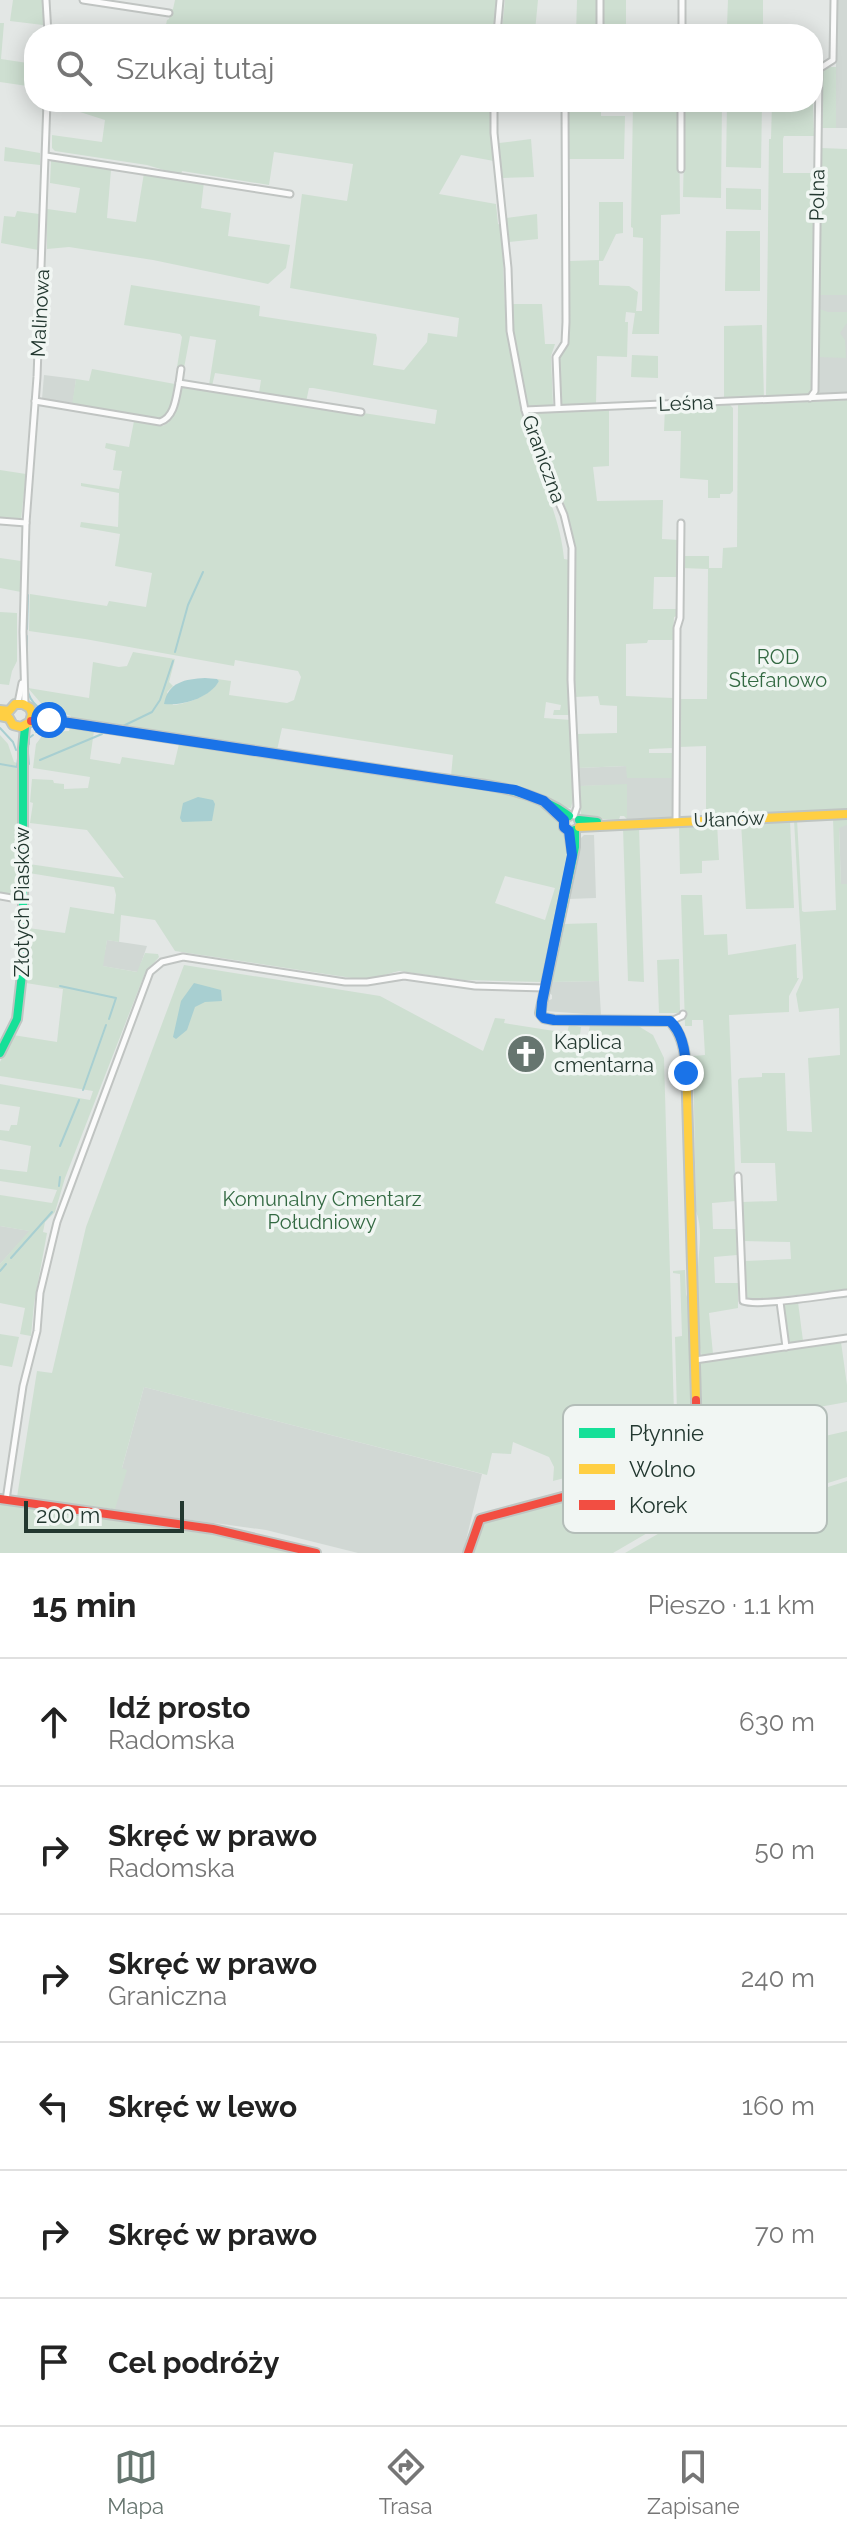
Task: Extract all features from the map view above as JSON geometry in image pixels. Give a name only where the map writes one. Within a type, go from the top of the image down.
[{"type":"street","points":[[46,0],[47,24]]},
{"type":"street","points":[[83,0],[169,13]]},
{"type":"street","points":[[498,24],[500,0]]},
{"type":"street","points":[[600,0],[600,24]]},
{"type":"street","points":[[682,0],[682,24]]},
{"type":"street","name":"Polna","points":[[823,66],[833,60],[834,0]]},
{"type":"street","name":"Malinowa","points":[[26,523],[35,401],[47,112]]},
{"type":"street","name":"Graniczna","points":[[494,112],[508,268],[510,331],[525,410],[540,459],[564,515],[572,548],[571,680],[577,807],[572,855],[545,988]]},
{"type":"street","points":[[558,407],[556,357],[565,343],[566,322],[565,112]]},
{"type":"street","points":[[681,112],[681,169]]},
{"type":"street","name":"Polna","points":[[810,398],[815,391],[818,112]]},
{"type":"street","points":[[46,156],[290,194]]},
{"type":"street","points":[[35,401],[160,422],[169,418],[172,412],[181,369]]},
{"type":"street","points":[[179,383],[361,412]]},
{"type":"street","name":"Leśna","points":[[525,410],[847,396]]},
{"type":"street","points":[[0,521],[26,523],[21,704],[27,722]]},
{"type":"street","points":[[676,821],[681,523]]},
{"type":"street","points":[[21,704],[4,714],[13,725],[49,720],[515,790],[544,801],[573,823]]},
{"type":"street","name":"Złotych Piasków","points":[[0,1053],[17,1019],[20,1002],[23,965],[23,748],[27,722]]},
{"type":"street","name":"Ułanów","points":[[573,823],[847,814]]},
{"type":"street","points":[[0,896],[23,900]]},
{"type":"street","points":[[316,1553],[213,1529],[3,1499],[23,1386],[37,1331],[40,1293],[57,1222],[150,972],[162,962],[183,957],[345,982],[404,976],[475,986],[545,988],[540,1013],[544,1018],[670,1021],[683,1014]]},
{"type":"street","points":[[670,1021],[677,1032],[686,1061],[696,1405]]},
{"type":"street","points":[[738,1176],[742,1299],[751,1304],[847,1293]]},
{"type":"street","points":[[780,1302],[786,1347]]},
{"type":"street","points":[[695,1360],[847,1338]]},
{"type":"street","points":[[468,1553],[480,1519],[563,1497]]},
{"type":"shaded area","points":[[836,0],[847,0],[847,128],[836,128]]},
{"type":"shaded area","points":[[819,295],[847,295],[847,395],[818,396]]},
{"type":"shaded area","points":[[44,375],[76,379],[73,403],[42,399]]},
{"type":"shaded area","points":[[627,766],[627,778],[672,778],[672,817],[627,819],[627,785],[580,786],[578,768]]},
{"type":"shaded area","points":[[847,825],[847,884],[841,885],[839,827]]},
{"type":"shaded area","points":[[594,835],[596,898],[568,899],[581,838]]},
{"type":"shaded area","points":[[107,940],[147,946],[138,972],[102,966]]},
{"type":"shaded area","points":[[599,981],[601,1015],[545,1011],[547,1001],[552,999],[548,992],[551,982]]},
{"type":"shaded area","points":[[0,1226],[30,1231],[0,1264]]},
{"type":"shaded area","points":[[144,1387],[482,1474],[463,1553],[358,1553],[266,1530],[111,1509]]},
{"type":"green space","points":[[13,0],[44,0],[43,24],[10,21]]},
{"type":"green space","points":[[175,0],[498,0],[495,24],[166,24]]},
{"type":"green space","points":[[505,0],[538,0],[536,24],[503,24]]},
{"type":"green space","points":[[577,0],[598,0],[598,24],[576,24]]},
{"type":"green space","points":[[603,0],[626,0],[626,24],[602,24]]},
{"type":"green space","points":[[728,0],[763,0],[763,24],[727,24]]},
{"type":"green space","points":[[0,23],[4,23],[1,59],[24,62],[24,86],[0,82]]},
{"type":"green space","points":[[827,67],[836,67],[836,128],[822,128],[823,72]]},
{"type":"green space","points":[[80,112],[492,112],[494,161],[461,155],[439,194],[496,204],[498,224],[501,225],[508,335],[525,425],[558,525],[564,559],[570,560],[570,715],[553,715],[561,705],[546,702],[544,718],[571,720],[571,808],[560,806],[526,789],[451,776],[453,755],[282,728],[277,750],[71,720],[71,716],[45,708],[28,688],[89,698],[93,662],[127,666],[133,652],[175,659],[169,682],[173,686],[167,692],[173,705],[205,694],[219,681],[217,679],[231,681],[229,695],[287,703],[294,700],[301,677],[298,671],[235,660],[234,666],[29,631],[30,594],[107,606],[109,601],[146,607],[152,573],[115,566],[120,534],[80,527],[81,522],[118,527],[119,493],[81,486],[81,483],[119,489],[122,471],[113,470],[116,451],[105,448],[106,443],[129,447],[134,421],[163,426],[169,422],[181,385],[435,424],[437,410],[313,388],[309,388],[306,402],[259,393],[261,380],[215,373],[212,386],[209,385],[216,340],[190,336],[184,368],[177,367],[180,334],[124,325],[131,285],[260,306],[259,316],[376,334],[373,365],[404,370],[427,342],[428,333],[457,337],[459,318],[290,288],[302,194],[347,201],[353,164],[274,152],[269,185],[182,171],[181,175],[147,165],[55,151],[52,148],[52,135],[102,142],[105,120]]},
{"type":"green space","points":[[567,112],[625,116],[624,159],[569,159]]},
{"type":"green space","points":[[633,112],[679,112],[680,214],[661,215],[659,334],[632,334],[635,313],[626,312],[627,357],[597,356],[596,404],[562,405],[559,358],[568,344],[570,261],[599,260],[599,202],[623,202],[623,233],[616,234],[603,261],[599,261],[599,285],[629,286],[638,292],[636,311],[642,311],[643,238],[633,237]]},
{"type":"green space","points":[[685,112],[722,112],[721,198],[683,197]]},
{"type":"green space","points":[[727,112],[762,112],[761,168],[726,167]]},
{"type":"green space","points":[[772,112],[813,112],[814,136],[784,136],[783,139],[783,173],[814,173],[811,391],[806,396],[766,398]]},
{"type":"green space","points":[[531,139],[534,177],[502,178],[499,143]]},
{"type":"green space","points":[[5,147],[40,153],[40,165],[4,161]]},
{"type":"green space","points":[[821,148],[847,149],[847,295],[819,295]]},
{"type":"green space","points":[[55,159],[111,170],[107,218],[136,222],[144,173],[204,182],[201,208],[231,213],[228,236],[290,245],[286,268],[268,284],[153,260],[69,247],[47,249],[47,209],[76,213],[80,188],[50,183],[51,161]]},
{"type":"green space","points":[[726,188],[761,189],[761,210],[726,209]]},
{"type":"green space","points":[[17,211],[39,214],[38,250],[1,243],[4,216],[15,217]]},
{"type":"green space","points":[[537,214],[538,239],[509,242],[506,218]]},
{"type":"green space","points":[[726,231],[760,231],[760,291],[725,291]]},
{"type":"green space","points":[[511,304],[542,304],[545,344],[555,344],[551,356],[553,405],[528,406],[511,329]]},
{"type":"green space","points":[[819,309],[847,312],[847,323],[840,333],[845,340],[846,358],[818,357]]},
{"type":"green space","points":[[762,325],[764,399],[724,400],[724,326]]},
{"type":"green space","points":[[632,355],[658,356],[658,378],[631,377]]},
{"type":"green space","points":[[92,369],[175,384],[169,413],[158,420],[72,405],[76,379],[89,381]]},
{"type":"green space","name":"ROD Stefanowo","points":[[847,400],[847,810],[706,815],[706,746],[679,747],[679,699],[707,699],[708,569],[682,568],[682,556],[709,556],[709,568],[722,568],[723,548],[737,547],[738,405]]},
{"type":"green space","points":[[730,405],[733,408],[733,491],[720,494],[720,498],[708,498],[708,480],[680,478],[681,431],[664,431],[665,407]]},
{"type":"green space","points":[[609,408],[609,466],[593,467],[597,501],[663,500],[662,539],[679,540],[678,577],[654,577],[653,609],[678,609],[678,616],[674,617],[673,640],[626,644],[626,696],[673,698],[673,748],[649,749],[649,753],[672,753],[672,778],[627,778],[626,766],[578,768],[576,734],[617,733],[617,706],[600,705],[598,696],[574,697],[576,592],[571,530],[530,415],[533,410]]},
{"type":"green space","points":[[0,470],[26,474],[21,520],[0,519]]},
{"type":"green space","points":[[0,558],[21,561],[21,592],[0,588]]},
{"type":"green space","points":[[0,612],[17,613],[17,661],[9,685],[0,684]]},
{"type":"green space","points":[[70,727],[94,731],[90,759],[120,764],[122,757],[174,765],[179,744],[523,796],[555,815],[568,842],[568,849],[542,982],[464,980],[399,971],[365,980],[175,951],[155,920],[121,915],[119,942],[107,940],[103,966],[137,972],[145,953],[158,954],[159,957],[145,973],[65,1178],[55,1212],[45,1222],[43,1232],[47,1233],[31,1336],[20,1334],[25,1308],[0,1303],[0,1264],[29,1231],[0,1226],[0,1195],[52,1203],[57,1190],[0,1181],[0,1169],[27,1172],[31,1146],[0,1140],[0,1130],[9,1131],[11,1125],[17,1125],[20,1107],[0,1104],[0,1084],[90,1100],[93,1091],[0,1076],[0,1062],[13,1035],[57,1042],[63,989],[26,983],[28,928],[65,933],[70,907],[114,914],[116,895],[114,887],[29,873],[29,864],[124,878],[87,830],[30,823],[32,779],[53,780],[54,783],[64,784],[64,789],[88,788],[90,777],[33,768],[36,744],[45,732],[69,731]],"holes":[[[505,876],[555,888],[545,920],[495,903]]]},
{"type":"green space","points":[[0,735],[17,763],[20,891],[17,896],[0,894]]},
{"type":"green space","points":[[627,784],[627,819],[624,816],[620,816],[619,820],[581,816],[580,786]]},
{"type":"green space","points":[[833,818],[847,818],[847,825],[839,828],[841,884],[847,884],[847,1289],[748,1301],[745,1299],[744,1261],[791,1259],[790,1242],[743,1241],[742,1202],[777,1201],[775,1163],[741,1163],[738,1080],[762,1077],[762,1073],[785,1073],[787,1131],[812,1132],[808,1058],[840,1055],[839,1008],[799,1012],[796,994],[803,978],[794,820],[797,819],[804,912],[836,910]]},
{"type":"green space","points":[[790,820],[794,908],[746,909],[741,822]]},
{"type":"green space","points":[[717,823],[719,860],[702,861],[702,873],[680,874],[679,824]]},
{"type":"green space","points":[[639,827],[644,982],[628,981],[623,828]]},
{"type":"green space","points":[[681,895],[702,895],[704,935],[727,934],[728,955],[796,944],[799,978],[789,996],[789,1012],[729,1015],[736,1201],[712,1203],[713,1229],[736,1229],[737,1255],[714,1257],[715,1283],[738,1283],[738,1308],[709,1313],[713,1354],[702,1356],[697,1313],[700,1232],[696,1211],[693,1056],[705,1055],[703,1020],[692,1020],[692,1026],[685,1026]]},
{"type":"green space","points":[[597,923],[599,981],[551,982],[563,924]]},
{"type":"green space","points":[[679,959],[680,1013],[659,1013],[657,960]]},
{"type":"green space","name":"Komunalny Cmentarz Południowy","points":[[184,965],[380,996],[483,1051],[495,1018],[505,1019],[504,1023],[567,1033],[569,1025],[581,1027],[580,1035],[588,1036],[590,1025],[635,1024],[653,1035],[664,1058],[674,1405],[563,1405],[563,1478],[553,1481],[554,1467],[549,1457],[513,1442],[511,1454],[492,1453],[487,1475],[144,1387],[122,1468],[127,1470],[115,1509],[17,1497],[37,1371],[52,1373],[86,1227]]},
{"type":"green space","points":[[685,1270],[690,1306],[691,1405],[677,1405],[675,1337],[682,1336],[680,1274],[673,1271]]},
{"type":"green space","points":[[798,1302],[803,1341],[788,1343],[783,1304]]},
{"type":"green space","points":[[0,1334],[19,1337],[12,1367],[0,1365]]},
{"type":"green space","points":[[841,1342],[847,1402],[827,1406],[702,1405],[700,1363]]},
{"type":"green space","points":[[847,1431],[847,1477],[827,1483],[827,1436]]},
{"type":"green space","points":[[847,1481],[847,1553],[625,1553],[660,1533],[827,1533],[827,1487]]},
{"type":"green space","points":[[563,1500],[563,1533],[647,1533],[613,1553],[472,1553],[488,1520]]},
{"type":"green space","points":[[0,1504],[241,1539],[294,1553],[0,1553]]},
{"type":"water","points":[[191,679],[219,681],[209,692],[195,700],[164,704],[173,686]]},
{"type":"water","points":[[198,797],[213,800],[212,821],[182,822],[183,803]]},
{"type":"water","points":[[194,983],[221,990],[222,1001],[205,1002],[195,1007],[187,1030],[176,1039],[173,1037],[181,1001]]},
{"type":"waterway","points":[[175,652],[188,605],[203,572]]},
{"type":"waterway","points":[[27,629],[28,595]]},
{"type":"waterway","points":[[27,636],[27,674]]},
{"type":"waterway","points":[[121,727],[152,712],[160,700],[173,661]]},
{"type":"waterway","points":[[27,688],[37,706],[56,715]]},
{"type":"waterway","points":[[0,728],[16,750]]},
{"type":"waterway","points":[[36,732],[39,729],[64,729]]},
{"type":"waterway","points":[[40,760],[102,734]]},
{"type":"waterway","points":[[29,744],[29,738],[33,735]]},
{"type":"waterway","points":[[28,753],[29,764]]},
{"type":"waterway","points":[[0,764],[17,767],[18,758]]},
{"type":"waterway","points":[[60,986],[116,998],[109,1019]]},
{"type":"waterway","points":[[83,1090],[106,1025]]},
{"type":"waterway","points":[[60,1146],[79,1100]]},
{"type":"waterway","points":[[59,1186],[60,1177]]},
{"type":"waterway","points":[[11,1258],[52,1212]]},
{"type":"waterway","points":[[0,1271],[6,1264]]},
{"type":"traffic: fast","points":[[0,1053],[17,1019],[23,965],[25,727]]},
{"type":"traffic: fast","points":[[428,777],[519,792],[569,816]]},
{"type":"traffic: fast","points":[[545,803],[564,820],[572,851]]},
{"type":"traffic: fast","points":[[579,820],[597,822]]},
{"type":"traffic: fast","points":[[575,830],[575,847],[540,1013],[544,1018],[554,1020],[658,1021]]},
{"type":"traffic: slow","points":[[0,710],[9,711],[15,704],[23,704],[30,708],[32,714],[30,722],[21,727],[13,725],[9,718],[0,716]]},
{"type":"traffic: slow","points":[[579,827],[847,814]]},
{"type":"traffic: slow","points":[[658,1021],[670,1021],[674,1026],[686,1063],[696,1400]]},
{"type":"traffic: jam","points":[[31,721],[59,721],[428,777]]},
{"type":"traffic: jam","points":[[696,1400],[696,1405]]},
{"type":"traffic: jam","points":[[468,1553],[480,1519],[563,1497]]},
{"type":"traffic: jam","points":[[0,1499],[213,1529],[316,1553]]},
{"type":"place","name":"Kaplica cmentarna","points":[[526,1054]]},
{"type":"route","points":[[49,720],[515,790],[544,801],[564,820],[564,827],[569,831],[572,855],[541,1015],[554,1020],[670,1021],[675,1025],[684,1049],[686,1073]]}]
